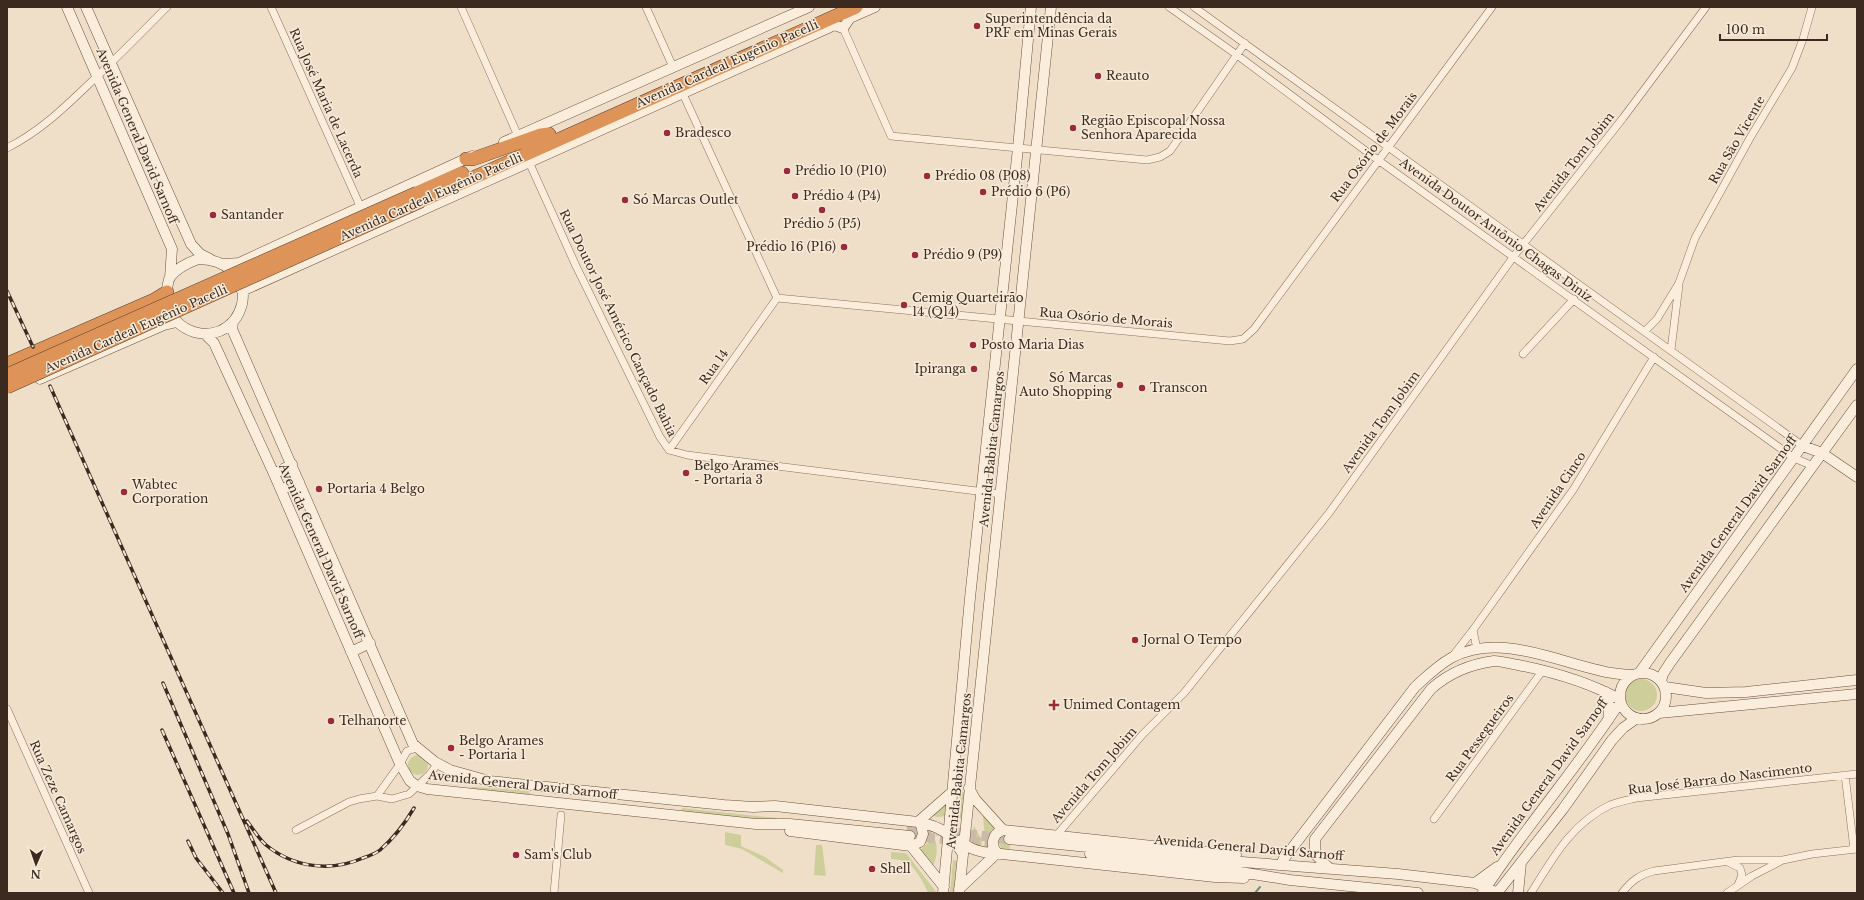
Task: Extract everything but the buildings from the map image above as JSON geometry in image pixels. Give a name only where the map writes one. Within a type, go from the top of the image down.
[{"type":"highway","name":"Avenida Cardeal Eugênio Pacelli","points":[[7,387],[419,197],[549,134],[834,7]]},
{"type":"highway","name":"Avenida Cardeal Eugênio Pacelli","points":[[7,375],[419,197],[485,172],[856,7]]},
{"type":"highway","points":[[466,159],[473,159],[541,135],[549,134]]},
{"type":"highway","points":[[485,172],[529,162]]},
{"type":"highway","points":[[7,364],[154,300],[167,292]]},
{"type":"main road","name":"Avenida General David Sarnoff","points":[[67,7],[172,249],[170,278]]},
{"type":"main road","name":"Avenida General David Sarnoff","points":[[86,7],[191,244],[200,254],[210,259]]},
{"type":"main road","name":"Avenida Cardeal Eugênio Pacelli","points":[[224,264],[240,263],[466,159],[809,7]]},
{"type":"main road","points":[[843,28],[850,18],[875,7]]},
{"type":"main road","name":"Avenida Babita Camargos","points":[[944,890],[951,793],[1018,148],[1030,7]]},
{"type":"main road","name":"Avenida Babita Camargos","points":[[959,891],[1051,7]]},
{"type":"main road","name":"Avenida Cardeal Eugênio Pacelli","points":[[242,291],[834,25],[843,28]]},
{"type":"main road","points":[[198,259],[210,259],[224,264],[233,271],[239,281],[242,291],[240,308],[233,322],[225,328],[215,333],[194,333],[177,322],[170,313],[167,303],[167,292],[170,278],[187,263],[198,259]]},
{"type":"main road","name":"Avenida Cardeal Eugênio Pacelli","points":[[7,394],[164,325],[177,322]]},
{"type":"main road","name":"Avenida General David Sarnoff","points":[[233,322],[232,329],[413,744],[435,762],[450,770],[489,781],[753,807],[909,836]]},
{"type":"main road","name":"Avenida General David Sarnoff","points":[[204,334],[214,343],[274,474],[400,764],[410,781],[427,789],[756,824],[786,830],[909,836]]},
{"type":"main road","name":"Avenida General David Sarnoff","points":[[1636,673],[1857,370]]},
{"type":"main road","points":[[1659,713],[1664,707],[1666,696],[1663,684],[1663,674],[1670,663],[1857,405]]},
{"type":"main road","points":[[1803,446],[1822,453],[1857,477]]},
{"type":"main road","points":[[274,474],[292,464]]},
{"type":"main road","points":[[280,490],[299,482]]},
{"type":"main road","points":[[351,652],[370,643]]},
{"type":"main road","points":[[1283,860],[1415,687],[1434,670],[1451,658],[1477,649],[1510,649],[1525,651],[1602,672],[1655,675],[1663,684],[1706,693],[1746,692],[1857,680]]},
{"type":"main road","points":[[1329,868],[1315,854],[1315,839],[1431,689],[1443,679],[1476,664],[1496,661],[1543,670],[1606,692],[1620,700]]},
{"type":"main road","points":[[1636,673],[1624,682],[1621,687],[1620,700],[1626,712],[1637,718],[1645,719],[1659,713],[1857,694]]},
{"type":"main road","points":[[1606,692],[1609,706],[1609,719]]},
{"type":"main road","name":"Avenida General David Sarnoff","points":[[1484,890],[1501,864],[1609,719],[1620,700]]},
{"type":"main road","name":"Avenida General David Sarnoff","points":[[1418,893],[1290,880],[1215,868],[1009,842],[1329,868],[1475,883],[1484,890],[1497,893],[1563,809],[1612,740],[1623,728],[1637,718]]},
{"type":"main road","points":[[969,788],[975,799],[1003,830]]},
{"type":"main road","points":[[909,836],[920,842],[923,829],[918,822],[951,793]]},
{"type":"main road","name":"Avenida General David Sarnoff","points":[[753,807],[776,806],[918,822],[937,827],[948,834]]},
{"type":"main road","points":[[950,822],[964,850]]},
{"type":"main road","points":[[998,853],[993,846],[994,838],[1003,830],[1283,860],[1300,863],[1309,867]]},
{"type":"main road","points":[[948,834],[964,850],[1215,877],[1290,880]]},
{"type":"main road","points":[[909,836],[944,890]]},
{"type":"main road","points":[[959,891],[998,853]]},
{"type":"main road","points":[[1518,893],[1522,860]]},
{"type":"main road","points":[[1475,883],[1501,864]]},
{"type":"street","points":[[7,148],[26,138],[53,118],[112,63],[167,7]]},
{"type":"street","name":"Rua José Maria de Lacerda","points":[[272,7],[361,208]]},
{"type":"street","points":[[460,7],[518,136]]},
{"type":"street","points":[[646,7],[673,67]]},
{"type":"street","name":"Avenida Doutor Antônio Chagas Diniz","points":[[1169,7],[1237,55],[1378,160],[1794,458],[1813,466]]},
{"type":"street","name":"Avenida Doutor Antônio Chagas Diniz","points":[[1194,7],[1803,446]]},
{"type":"street","name":"Rua Osório de Morais","points":[[777,298],[1230,341],[1243,339],[1254,329],[1492,7]]},
{"type":"street","name":"Avenida Tom Jobim","points":[[1056,836],[1143,734],[1184,693],[1329,513],[1514,256],[1623,118],[1706,7]]},
{"type":"street","name":"Rua São Vicente","points":[[1645,331],[1657,319],[1679,283],[1695,238],[1750,138],[1792,68],[1803,39],[1812,7]]},
{"type":"street","points":[[843,28],[891,136],[1147,160],[1160,157],[1170,151],[1245,43]]},
{"type":"street","points":[[683,94],[777,298]]},
{"type":"street","name":"Rua Doutor José Américo Cançado Bahia","points":[[529,162],[576,266],[660,437],[669,450],[687,455],[1001,494]]},
{"type":"street","name":"Rua São Vicente","points":[[1671,350],[1679,283]]},
{"type":"street","name":"Rua 14","points":[[669,450],[777,298]]},
{"type":"street","points":[[1523,354],[1574,300]]},
{"type":"street","name":"Avenida Cinco","points":[[1451,658],[1473,630],[1573,490],[1654,358]]},
{"type":"street","points":[[1473,630],[1477,649]]},
{"type":"street","name":"Rua Pessegueiros","points":[[1434,818],[1543,670]]},
{"type":"street","name":"Rua Zeze Camargos","points":[[7,709],[89,893]]},
{"type":"street","points":[[377,796],[400,764],[407,751],[417,748]]},
{"type":"street","points":[[296,830],[349,802],[377,796],[386,799],[399,798],[409,794],[430,774],[435,767],[435,762]]},
{"type":"street","name":"Rua José Barra do Nascimento","points":[[1531,893],[1552,859],[1576,827],[1594,814],[1612,804],[1636,798],[1857,774]]},
{"type":"street","points":[[1622,893],[1628,885],[1640,875],[1654,871],[1727,862],[1783,860],[1812,854],[1855,849],[1845,775]]},
{"type":"street","points":[[554,893],[560,815]]},
{"type":"street","points":[[1727,893],[1738,885],[1783,860]]},
{"type":"street","points":[[1727,862],[1740,868],[1742,875],[1738,885]]},
{"type":"green space","points":[[1641,679],[1647,680],[1654,686],[1657,695],[1656,701],[1650,708],[1641,711],[1635,710],[1628,704],[1625,695],[1626,689],[1632,682]]},
{"type":"green space","points":[[418,755],[425,758],[428,765],[425,772],[418,775],[411,772],[408,765],[411,758]]},
{"type":"green space","points":[[475,787],[529,791],[530,798],[460,789]]},
{"type":"green space","points":[[960,791],[966,792],[963,819],[958,818]]},
{"type":"green space","points":[[947,804],[947,816],[937,817],[932,815]]},
{"type":"green space","points":[[682,808],[777,818],[777,821],[682,813]]},
{"type":"green space","points":[[983,815],[997,830],[991,850],[984,829]]},
{"type":"green space","points":[[974,826],[982,840],[981,848],[974,844],[972,840]]},
{"type":"green space","points":[[725,832],[741,835],[741,846],[765,857],[783,870],[783,873],[742,849],[725,845]]},
{"type":"green space","points":[[930,833],[935,840],[937,848],[933,866],[920,850],[928,843]]},
{"type":"green space","points":[[1011,835],[1009,852],[1002,851],[999,843],[1000,841],[1005,836]]},
{"type":"green space","points":[[816,845],[822,845],[826,876],[814,875]]},
{"type":"green space","points":[[891,852],[906,853],[937,893],[928,893],[913,868],[904,861],[891,859]]},
{"type":"green space","points":[[953,860],[959,861],[955,893],[950,893]]},
{"type":"waterway","points":[[1255,893],[1260,887]]},
{"type":"tunnel","points":[[907,827],[1009,839]]},
{"type":"tunnel","points":[[910,836],[996,844]]},
{"type":"railway","points":[[7,291],[33,347]]},
{"type":"railway","points":[[50,386],[276,893]]},
{"type":"railway","points":[[163,683],[228,834],[249,893]]},
{"type":"railway","points":[[162,730],[234,893]]},
{"type":"railway","points":[[247,821],[263,843],[277,853],[288,859],[301,863],[326,866],[351,862],[370,856],[378,851],[390,841],[414,808]]},
{"type":"railway","points":[[188,841],[196,858],[223,893]]},
{"type":"place","name":"Superintendência da PRF em Minas Gerais","points":[[977,26]]},
{"type":"place","name":"Reauto","points":[[1098,76]]},
{"type":"place","name":"Região Episcopal Nossa Senhora Aparecida","points":[[1073,128]]},
{"type":"place","name":"Bradesco","points":[[667,133]]},
{"type":"place","name":"Prédio 10 (P10)","points":[[787,171]]},
{"type":"place","name":"Prédio 08 (P08)","points":[[927,176]]},
{"type":"place","name":"Prédio 6 (P6)","points":[[983,192]]},
{"type":"place","name":"Prédio 4 (P4)","points":[[795,196]]},
{"type":"place","name":"Só Marcas Outlet","points":[[625,200]]},
{"type":"place","name":"Prédio 5 (P5)","points":[[822,210]]},
{"type":"place","name":"Santander","points":[[213,215]]},
{"type":"place","name":"Prédio 16 (P16)","points":[[844,247]]},
{"type":"place","name":"Prédio 9 (P9)","points":[[915,255]]},
{"type":"place","name":"Cemig Quarteirão 14 (Q14)","points":[[904,305]]},
{"type":"place","name":"Posto Maria Dias","points":[[973,345]]},
{"type":"place","name":"Ipiranga","points":[[974,369]]},
{"type":"place","name":"Só Marcas Auto Shopping","points":[[1120,385]]},
{"type":"place","name":"Transcon","points":[[1142,388]]},
{"type":"place","name":"Belgo Arames - Portaria 3","points":[[686,473]]},
{"type":"place","name":"Portaria 4 Belgo","points":[[319,489]]},
{"type":"place","name":"Wabtec Corporation","points":[[124,492]]},
{"type":"place","name":"Jornal O Tempo","points":[[1135,640]]},
{"type":"place","name":"Unimed Contagem","points":[[1054,705]]},
{"type":"place","name":"Telhanorte","points":[[331,721]]},
{"type":"place","name":"Belgo Arames - Portaria 1","points":[[451,748]]},
{"type":"place","name":"Sam's Club","points":[[516,855]]},
{"type":"place","name":"Shell","points":[[872,869]]}]
